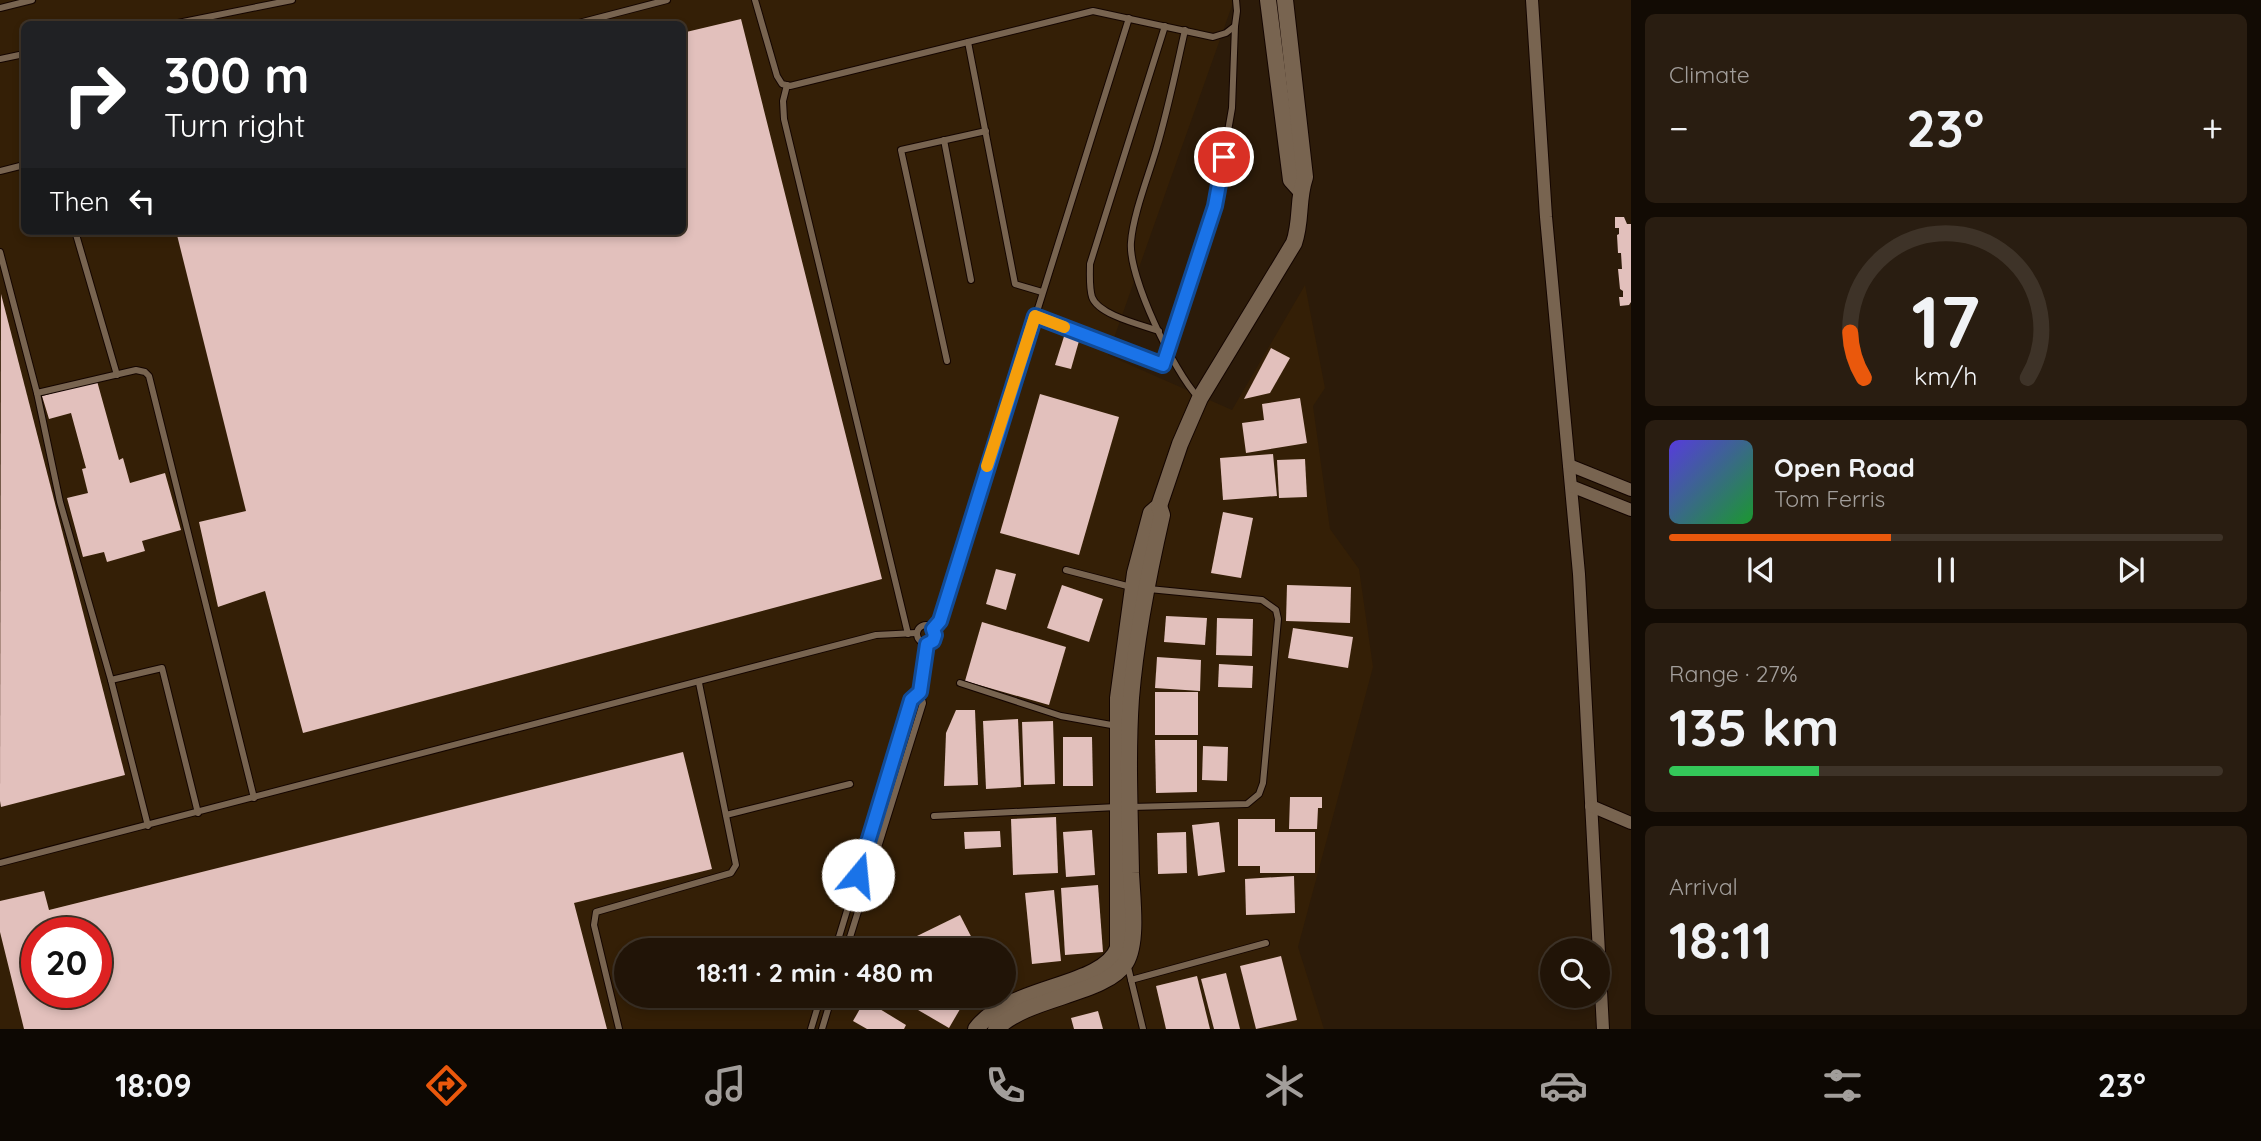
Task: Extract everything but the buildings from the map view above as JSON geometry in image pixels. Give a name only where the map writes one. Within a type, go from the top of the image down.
[{"type":"street","points":[[1268,0],[1291,180],[1300,190]]},
{"type":"street","points":[[996,1029],[1013,1015],[1029,1007],[1115,975],[1122,955],[1124,726],[1118,698],[1151,513],[1158,506],[1199,398],[1294,243],[1300,226],[1300,190],[1304,177],[1285,0]]},
{"type":"street","points":[[1532,0],[1546,217],[1579,574],[1603,1029]]},
{"type":"street","points":[[1569,465],[1631,490]]},
{"type":"street","points":[[1571,486],[1631,510]]},
{"type":"street","points":[[1591,806],[1631,823]]},
{"type":"street","points":[[975,1029],[989,1014],[1015,999],[1103,968],[1114,957],[1122,955]]},
{"type":"lane","points":[[0,8],[32,0]]},
{"type":"lane","points":[[188,21],[292,0]]},
{"type":"lane","points":[[586,21],[667,0]]},
{"type":"lane","points":[[755,0],[777,76],[782,84],[790,86],[1093,11],[1213,37],[1226,33],[1235,26]]},
{"type":"lane","points":[[1035,316],[1163,365],[1215,206],[1232,108],[1236,0]]},
{"type":"lane","points":[[933,629],[940,621],[1129,18]]},
{"type":"lane","points":[[1159,331],[1102,310],[1092,297],[1090,264],[1164,26]]},
{"type":"lane","points":[[1185,30],[1165,121],[1130,243],[1134,271],[1159,331],[1188,386],[1199,398]]},
{"type":"lane","points":[[968,42],[1015,284],[1042,292]]},
{"type":"lane","points":[[0,59],[21,55]]},
{"type":"lane","points":[[787,85],[783,100],[784,119],[908,634]]},
{"type":"lane","points":[[947,361],[901,150],[985,131]]},
{"type":"lane","points":[[944,140],[971,280]]},
{"type":"lane","points":[[0,171],[21,166]]},
{"type":"lane","points":[[76,235],[117,375]]},
{"type":"lane","points":[[0,252],[37,393],[60,502],[111,680],[148,826]]},
{"type":"lane","points":[[37,393],[136,370],[149,376],[254,798]]},
{"type":"lane","points":[[934,816],[1247,804],[1259,794],[1263,783],[1278,619],[1276,610],[1262,600],[1139,588],[1066,570]]},
{"type":"lane","points":[[0,863],[876,635],[916,633],[923,625],[929,625],[933,629],[934,638],[927,644],[920,692],[923,702],[850,938]]},
{"type":"lane","points":[[916,633],[919,640],[927,644]]},
{"type":"lane","points":[[111,680],[162,668],[198,813]]},
{"type":"lane","points":[[619,1029],[594,925],[596,912],[731,873],[736,865],[699,682]]},
{"type":"lane","points":[[960,683],[1061,716],[1124,726]]},
{"type":"lane","points":[[839,938],[911,700],[920,692]]},
{"type":"lane","points":[[726,815],[850,784]]},
{"type":"lane","points":[[1132,980],[1266,943]]},
{"type":"lane","points":[[1122,955],[1132,980],[1143,1029]]},
{"type":"lane","points":[[811,1029],[817,1008]]},
{"type":"lane","points":[[822,1029],[828,1008]]},
{"type":"shaded area","points":[[0,0],[1234,0],[1108,355],[1232,410],[1305,285],[1325,388],[1313,406],[1330,529],[1359,569],[1373,667],[1298,947],[1324,1029],[0,1029]]},
{"type":"slow traffic","points":[[987,466],[1035,316],[1064,327]]},
{"type":"route","points":[[858,875],[911,700],[920,692],[927,644],[933,641],[933,629],[940,621],[1035,316],[1163,365],[1215,206],[1224,157]]}]
